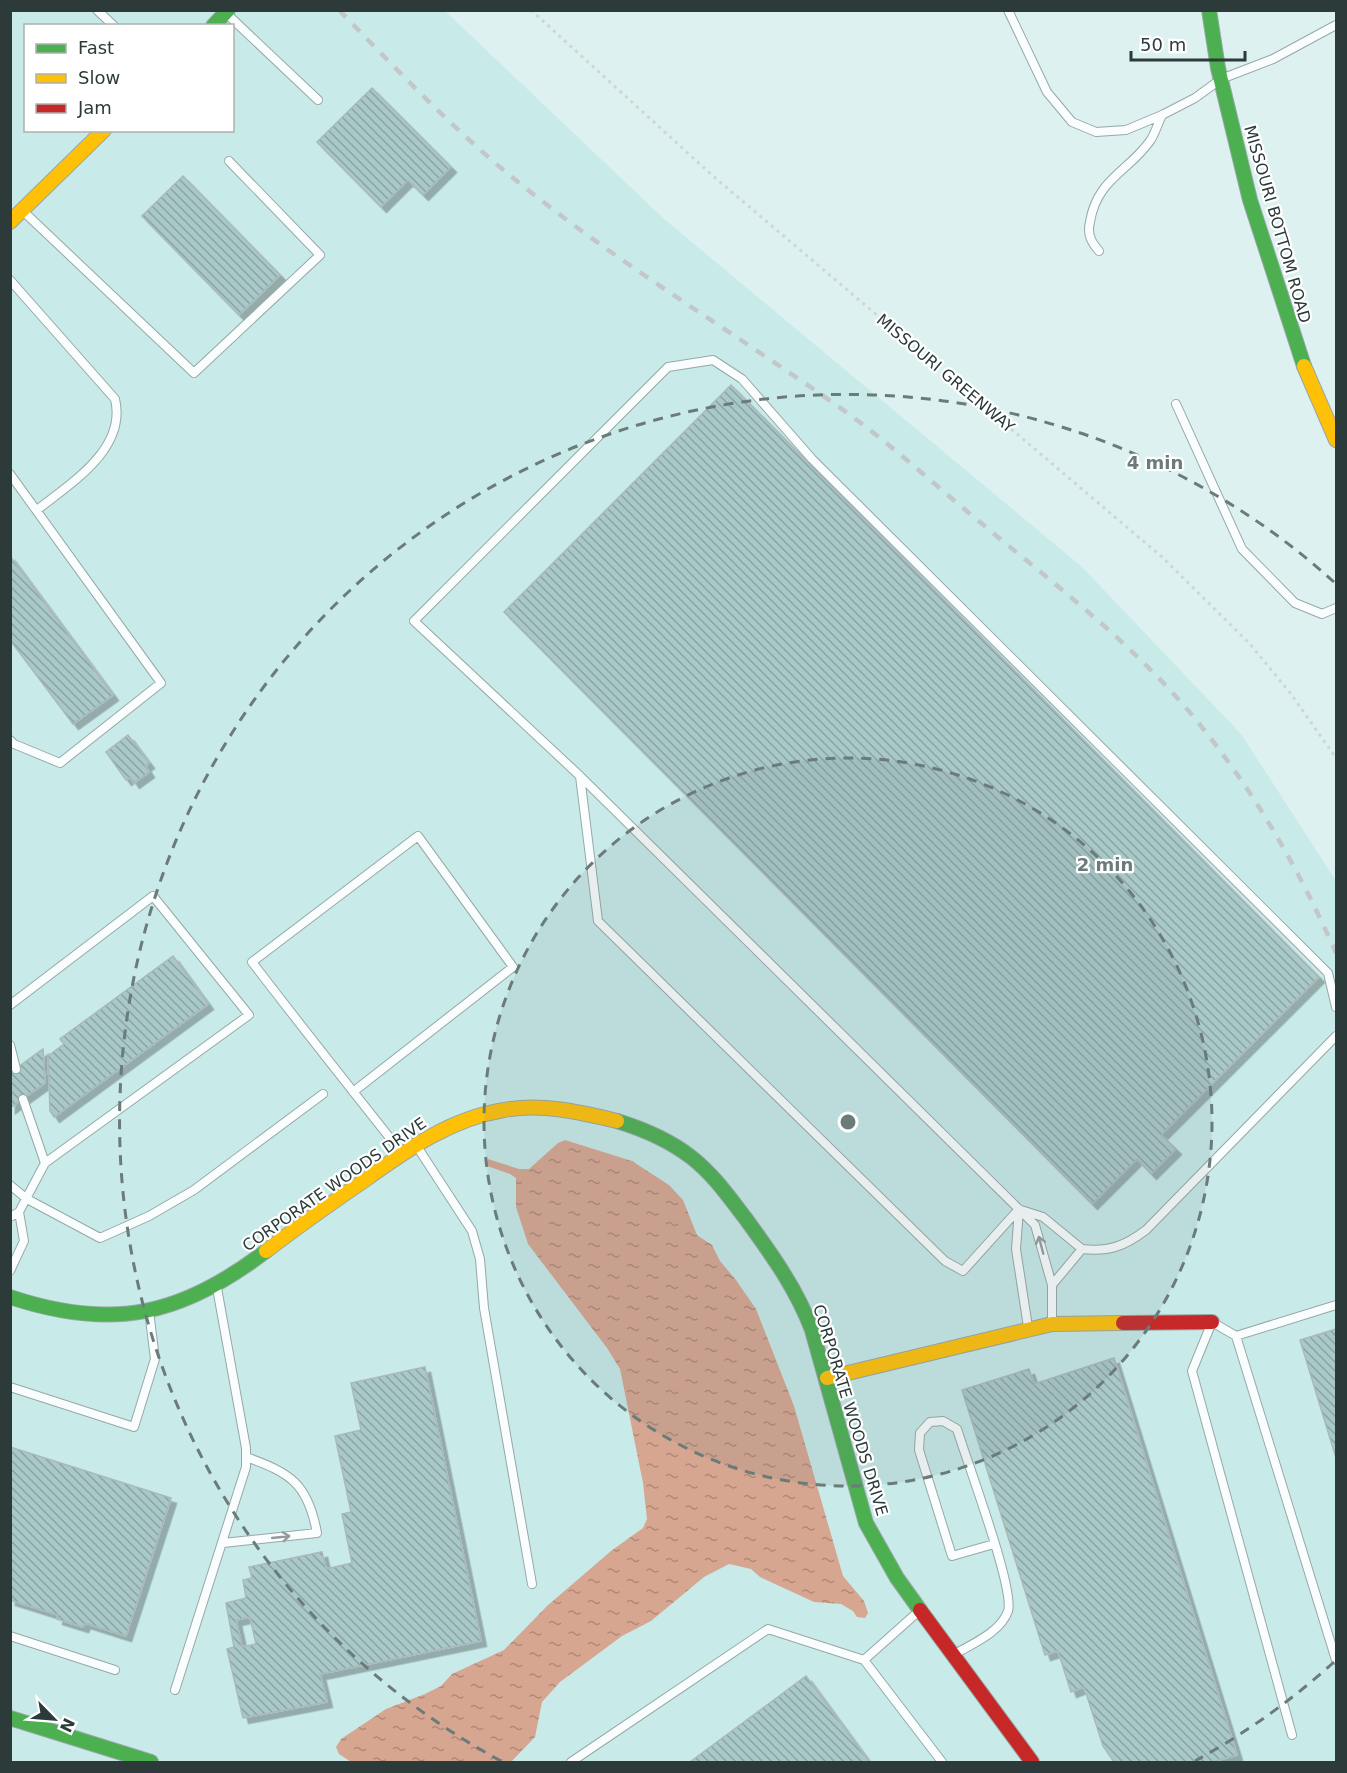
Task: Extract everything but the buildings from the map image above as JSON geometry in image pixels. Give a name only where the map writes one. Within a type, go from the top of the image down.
[{"type":"main road","name":"MISSOURI BOTTOM ROAD","points":[[1209,10],[1221,79],[1250,200],[1296,347],[1336,440]]},
{"type":"main road","points":[[215,24],[227,12]]},
{"type":"main road","points":[[10,222],[102,132]]},
{"type":"main road","name":"CORPORATE WOODS DRIVE","points":[[10,1297],[34,1306],[84,1315],[135,1313],[175,1304],[217,1286],[416,1144],[447,1127],[484,1113],[539,1108],[597,1114],[643,1130],[679,1150],[709,1173],[779,1265],[801,1303],[827,1378],[863,1515],[879,1548],[920,1610],[1032,1762]]},
{"type":"main road","points":[[827,1378],[1052,1323],[1212,1322]]},
{"type":"main road","points":[[10,1718],[151,1762]]},
{"type":"lane","points":[[97,10],[112,24]]},
{"type":"lane","points":[[1008,10],[1047,92],[1072,122],[1096,132],[1126,130],[1162,115],[1195,99],[1221,79],[1273,59],[1336,25]]},
{"type":"lane","points":[[227,12],[318,100]]},
{"type":"lane","points":[[1099,251],[1092,244],[1088,229],[1092,209],[1107,183],[1150,141],[1162,115]]},
{"type":"lane","points":[[23,210],[194,373],[320,255],[230,161]]},
{"type":"lane","points":[[10,280],[115,399],[118,411],[117,423],[110,439],[93,464],[37,510]]},
{"type":"lane","points":[[1052,1323],[1052,1285],[1035,1225],[580,776],[414,621],[668,367],[714,360],[742,379],[821,467],[1328,973],[1336,1007]]},
{"type":"lane","points":[[1176,404],[1242,549],[1295,603],[1322,614],[1336,608]]},
{"type":"lane","points":[[10,474],[160,683],[60,764],[14,744],[10,740]]},
{"type":"lane","points":[[580,776],[598,921],[945,1261],[963,1271],[1019,1209]]},
{"type":"lane","points":[[353,1092],[513,967],[418,836],[252,962],[353,1092],[402,1154]]},
{"type":"lane","points":[[10,1005],[153,896],[249,1015],[45,1163],[20,1212],[10,1217]]},
{"type":"lane","points":[[1019,1209],[1043,1217],[1082,1249],[1105,1251],[1128,1244],[1146,1230],[1336,1036]]},
{"type":"lane","points":[[10,1045],[16,1069]]},
{"type":"lane","points":[[10,1185],[27,1200],[100,1238],[149,1216],[194,1190],[323,1094]]},
{"type":"lane","points":[[23,1099],[45,1163]]},
{"type":"lane","points":[[416,1144],[472,1231],[480,1259],[484,1308],[532,1584]]},
{"type":"lane","points":[[1019,1209],[1016,1249],[1029,1329]]},
{"type":"lane","points":[[10,1271],[24,1241],[20,1212]]},
{"type":"lane","points":[[1052,1285],[1082,1249]]},
{"type":"lane","points":[[175,1690],[238,1499],[246,1467],[217,1286]]},
{"type":"lane","points":[[1236,1336],[1336,1305]]},
{"type":"lane","points":[[10,1387],[134,1427],[156,1359],[149,1310]]},
{"type":"lane","points":[[1292,1735],[1192,1371],[1212,1322],[1236,1336],[1336,1660]]},
{"type":"lane","points":[[953,1655],[997,1628],[1008,1611],[1007,1585],[994,1544],[957,1429],[944,1421],[930,1422],[920,1433],[919,1450],[952,1556],[994,1544]]},
{"type":"lane","points":[[223,1543],[317,1533],[313,1509],[296,1481],[283,1472],[246,1456]]},
{"type":"lane","points":[[864,1660],[920,1610]]},
{"type":"lane","points":[[572,1762],[768,1629],[864,1660],[942,1762]]},
{"type":"lane","points":[[10,1636],[115,1670]]},
{"type":"path","name":"MISSOURI GREENWAY","points":[[531,10],[713,176],[1162,557],[1250,644],[1291,694],[1336,758]]},
{"type":"shaded area","points":[[11,11],[445,11],[663,218],[1082,567],[1241,734],[1336,881],[1336,1762],[11,1762]]},
{"type":"water","points":[[565,1140],[632,1161],[669,1185],[683,1200],[697,1235],[712,1245],[720,1261],[756,1309],[794,1406],[843,1576],[864,1601],[868,1613],[865,1618],[857,1617],[853,1611],[841,1604],[814,1602],[760,1577],[751,1569],[729,1564],[704,1577],[651,1621],[622,1636],[560,1682],[542,1702],[535,1737],[511,1762],[351,1762],[339,1754],[336,1747],[341,1739],[386,1709],[441,1686],[452,1674],[504,1650],[547,1606],[611,1551],[643,1528],[647,1519],[643,1483],[620,1369],[607,1348],[528,1244],[516,1207],[516,1178],[487,1166],[488,1159],[519,1169],[529,1169],[558,1143]]},
{"type":"railway","points":[[339,10],[435,107],[510,176],[651,280],[863,425],[898,452],[1117,638],[1192,715],[1234,770],[1290,859],[1336,953]]},
{"type":"traffic: fast","points":[[215,24],[228,10]]},
{"type":"traffic: fast","points":[[1209,10],[1218,68],[1250,200],[1304,366]]},
{"type":"traffic: fast","points":[[617,1121],[665,1140],[699,1164],[714,1178],[733,1202],[783,1272],[812,1330],[866,1523],[897,1578],[920,1610]]},
{"type":"traffic: fast","points":[[10,1297],[81,1313],[113,1315],[144,1311],[175,1303],[204,1290],[235,1273],[266,1251]]},
{"type":"traffic: fast","points":[[10,1718],[151,1762]]},
{"type":"traffic: slow","points":[[10,222],[102,132]]},
{"type":"traffic: slow","points":[[1304,366],[1336,440]]},
{"type":"traffic: slow","points":[[266,1251],[393,1160],[427,1138],[464,1121],[484,1114],[518,1108],[546,1108],[617,1121]]},
{"type":"traffic: slow","points":[[827,1378],[1052,1324],[1123,1323]]},
{"type":"traffic: jam","points":[[1123,1323],[1212,1322]]},
{"type":"traffic: jam","points":[[920,1610],[1032,1762]]}]
